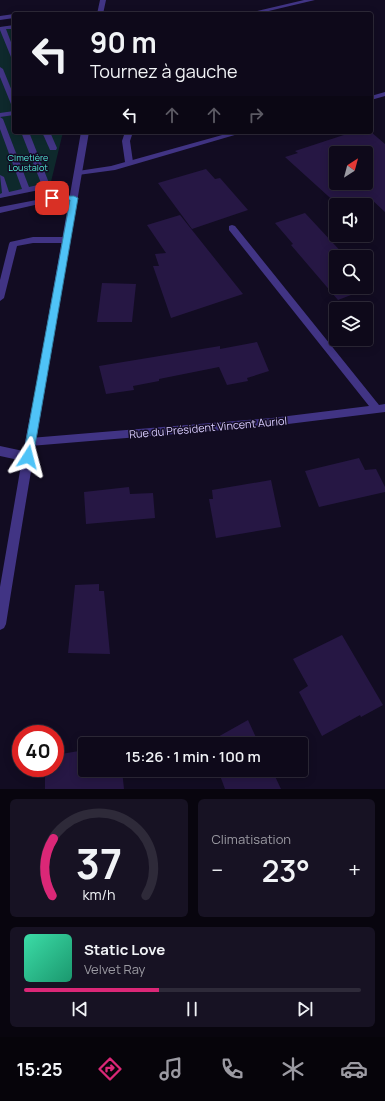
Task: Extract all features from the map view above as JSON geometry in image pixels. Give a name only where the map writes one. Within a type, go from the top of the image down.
[{"type":"street","points":[[100,12],[103,0]]},
{"type":"street","points":[[257,12],[312,0]]},
{"type":"street","points":[[0,13],[12,17]]},
{"type":"street","points":[[0,18],[12,17]]},
{"type":"street","points":[[12,27],[1,28],[12,53]]},
{"type":"street","points":[[0,69],[12,99]]},
{"type":"street","points":[[373,97],[385,94]]},
{"type":"street","points":[[0,116],[12,113]]},
{"type":"street","points":[[0,119],[26,190]]},
{"type":"street","points":[[0,177],[3,196],[41,187],[45,183],[26,134]]},
{"type":"street","points":[[47,134],[53,148]]},
{"type":"street","points":[[0,624],[30,442],[42,387],[85,134]]},
{"type":"street","points":[[128,134],[126,141],[130,162]]},
{"type":"street","points":[[78,173],[112,168],[234,134]]},
{"type":"street","points":[[0,210],[52,198],[74,198]]},
{"type":"street","points":[[232,228],[381,408]]},
{"type":"street","points":[[0,298],[13,244],[33,240],[67,240]]},
{"type":"street","name":"Rue du Président Vincent Auriol","points":[[30,442],[272,422],[381,408]]},
{"type":"street","points":[[0,451],[28,457]]},
{"type":"green space","name":"Cimetière Loustalot","points":[[12,26],[12,134],[63,134],[50,186],[0,198],[0,27]]},
{"type":"building","points":[[347,134],[373,134],[385,144],[385,212],[373,201],[373,198],[330,198],[285,157],[298,153],[295,151]]},
{"type":"building","points":[[206,169],[215,179],[220,178],[248,210],[192,229],[158,183]]},
{"type":"building","points":[[305,213],[329,239],[329,242],[332,242],[339,250],[329,250],[329,289],[291,245],[293,244],[275,223]]},
{"type":"building","points":[[180,215],[243,294],[171,318],[153,266],[159,266],[155,254],[166,253],[147,225]]},
{"type":"building","points":[[102,283],[136,284],[132,322],[97,322]]},
{"type":"building","points":[[333,294],[354,294],[338,300]]},
{"type":"building","points":[[257,342],[269,371],[247,378],[248,381],[227,385],[219,367],[159,379],[159,381],[133,386],[134,390],[106,394],[99,366],[220,346],[220,349]]},
{"type":"building","points":[[359,458],[365,470],[376,469],[385,487],[385,492],[319,507],[305,471]]},
{"type":"building","points":[[271,480],[281,527],[216,538],[209,499],[213,499],[212,490]]},
{"type":"building","points":[[129,487],[130,494],[153,493],[155,518],[86,524],[84,492]]},
{"type":"building","points":[[99,584],[99,591],[104,591],[110,654],[68,653],[75,585]]},
{"type":"building","points":[[342,635],[383,705],[361,717],[360,715],[322,736],[299,692],[308,686],[293,659]]},
{"type":"building","points":[[248,720],[256,737],[218,737]]},
{"type":"building","points":[[78,751],[78,777],[123,777],[124,789],[45,789],[45,777],[64,777],[64,754]]},
{"type":"building","points":[[221,777],[275,777],[281,789],[225,789]]},
{"type":"route","points":[[28,457],[42,387],[74,198],[52,198]]}]
